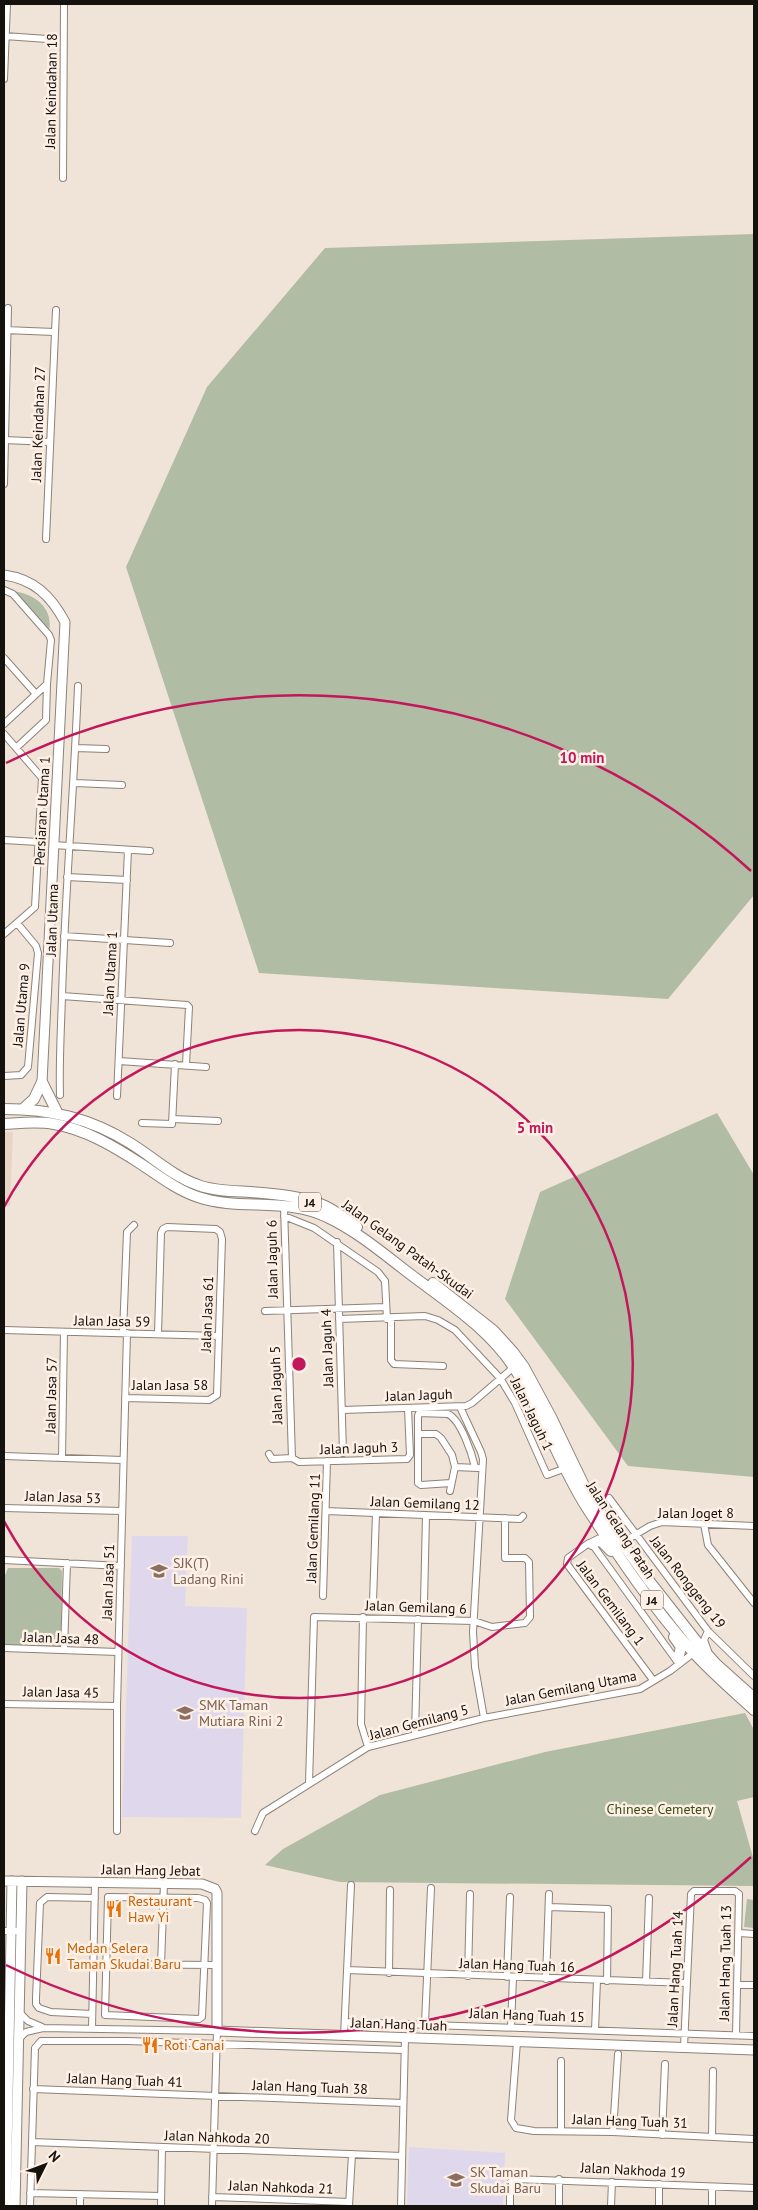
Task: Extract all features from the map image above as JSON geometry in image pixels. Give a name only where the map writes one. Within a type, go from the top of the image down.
[{"type":"main road","points":[[23,1109],[34,1100],[42,1082]]},
{"type":"main road","points":[[42,1082],[58,1114]]},
{"type":"main road","name":"Jalan Gelang Patah-Skudai","points":[[4,1109],[23,1109],[75,1117],[103,1128],[130,1143],[178,1176],[199,1186],[221,1190],[276,1194],[325,1206],[388,1249],[471,1311],[498,1335],[519,1367]]},
{"type":"main road","name":"Jalan Gelang Patah-Skudai","points":[[4,1124],[39,1122],[70,1127],[123,1152],[172,1186],[198,1197],[284,1211],[302,1208],[318,1213],[347,1228],[368,1242],[486,1333],[519,1367]]},
{"type":"main road","name":"Jalan Gelang Patah","points":[[519,1367],[537,1390],[590,1498],[636,1578],[659,1609],[754,1710]]},
{"type":"main road","name":"Jalan Gelang Patah","points":[[519,1367],[530,1394],[586,1506],[696,1648]]},
{"type":"main road","points":[[592,1544],[600,1540],[602,1541],[636,1578]]},
{"type":"main road","points":[[659,1609],[681,1647],[678,1661],[693,1660],[716,1669]]},
{"type":"main road","name":"Jalan Gelang Patah","points":[[716,1669],[754,1698]]},
{"type":"street","points":[[4,79],[7,4]]},
{"type":"street","name":"Jalan Keindahan 18","points":[[62,178],[64,4]]},
{"type":"street","points":[[6,36],[47,39]]},
{"type":"street","points":[[4,484],[8,308]]},
{"type":"street","name":"Jalan Keindahan 27","points":[[46,539],[56,310]]},
{"type":"street","points":[[6,330],[54,332]]},
{"type":"street","points":[[4,440],[50,442]]},
{"type":"street","name":"Persiaran Utama 1","points":[[4,575],[25,580],[42,590],[56,605],[65,622],[42,1082]]},
{"type":"street","points":[[4,590],[13,594],[49,635],[51,640],[46,720],[16,748]]},
{"type":"street","points":[[4,658],[36,694]]},
{"type":"street","points":[[4,724],[47,684]]},
{"type":"street","name":"Jalan Utama","points":[[60,1095],[64,936],[68,846],[75,783],[78,686]]},
{"type":"street","points":[[4,734],[42,778],[35,907],[4,934]]},
{"type":"street","points":[[76,748],[106,749]]},
{"type":"street","points":[[75,783],[122,785]]},
{"type":"street","points":[[4,840],[38,842]]},
{"type":"street","points":[[54,845],[150,851]]},
{"type":"street","name":"Jalan Utama 1","points":[[117,1096],[128,850]]},
{"type":"street","points":[[67,877],[126,880]]},
{"type":"street","name":"Jalan Utama 9","points":[[4,1076],[21,1075],[28,1067],[38,953],[36,946],[17,923]]},
{"type":"street","points":[[64,936],[170,943]]},
{"type":"street","points":[[62,996],[121,999],[188,1006],[186,1065]]},
{"type":"street","points":[[118,1062],[206,1067]]},
{"type":"street","points":[[172,1121],[174,1064]]},
{"type":"street","points":[[142,1123],[218,1121]]},
{"type":"street","points":[[284,1211],[336,1242],[382,1276],[385,1281],[391,1360],[394,1364],[443,1366]]},
{"type":"street","name":"Jalan Jaguh 6","points":[[284,1211],[286,1310]]},
{"type":"street","name":"Jalan Jasa 51","points":[[117,1831],[117,1706],[125,1398],[127,1232],[134,1225]]},
{"type":"street","name":"Jalan Jasa 61","points":[[158,1334],[161,1234],[163,1229],[167,1227],[212,1228],[220,1232],[222,1239],[218,1391],[215,1397]]},
{"type":"street","name":"Jalan Jaguh 4","points":[[336,1242],[343,1453]]},
{"type":"street","points":[[265,1311],[386,1306]]},
{"type":"street","name":"Jalan Jaguh 5","points":[[286,1310],[292,1458]]},
{"type":"street","name":"Jalan Jaguh 1","points":[[339,1319],[389,1319],[425,1316],[448,1325],[500,1378],[515,1403],[547,1475],[566,1468]]},
{"type":"street","name":"Jalan Jasa 59","points":[[4,1331],[219,1336]]},
{"type":"street","name":"Jalan Jasa 57","points":[[62,1458],[64,1332]]},
{"type":"street","name":"Jalan Jaguh","points":[[342,1410],[460,1407],[472,1403],[500,1378],[519,1367]]},
{"type":"street","name":"Jalan Jasa 58","points":[[125,1398],[209,1400],[215,1397]]},
{"type":"street","points":[[460,1407],[481,1452],[478,1468],[479,1517],[474,1621],[475,1667],[484,1718]]},
{"type":"street","name":"Jalan Jaguh 3","points":[[268,1454],[272,1459],[292,1458],[299,1462],[408,1458],[410,1456],[408,1408]]},
{"type":"street","name":"Jalan Jaguh","points":[[418,1434],[418,1414],[427,1412],[452,1416],[464,1436],[478,1468]]},
{"type":"street","points":[[450,1492],[455,1467],[452,1455],[441,1438],[436,1434],[418,1434],[418,1483],[451,1483]]},
{"type":"street","points":[[4,1456],[123,1460]]},
{"type":"street","name":"Jalan Gemilang 11","points":[[323,1596],[327,1461]]},
{"type":"street","points":[[455,1467],[478,1468]]},
{"type":"street","name":"Jalan Ronggeng 19","points":[[609,1498],[708,1631],[754,1676]]},
{"type":"street","name":"Jalan Jasa 53","points":[[4,1508],[122,1511]]},
{"type":"street","name":"Jalan Gemilang 12","points":[[326,1512],[520,1519],[523,1516]]},
{"type":"street","points":[[373,1602],[376,1513]]},
{"type":"street","points":[[424,1603],[426,1515]]},
{"type":"street","name":"Jalan Gemilang 6","points":[[308,1783],[314,1617],[474,1621],[497,1627],[524,1623],[530,1617],[529,1562],[525,1558],[505,1558],[505,1518]]},
{"type":"street","name":"Jalan Joget 8","points":[[618,1545],[654,1524],[662,1522],[754,1526]]},
{"type":"street","points":[[704,1524],[708,1545],[754,1603]]},
{"type":"street","name":"Jalan Gemilang 1","points":[[653,1680],[567,1564],[568,1558],[588,1543],[592,1544],[678,1661]]},
{"type":"street","points":[[4,1560],[121,1566]]},
{"type":"street","points":[[64,1650],[67,1564]]},
{"type":"street","points":[[748,1596],[754,1592]]},
{"type":"street","points":[[363,1617],[361,1724],[368,1747]]},
{"type":"street","points":[[416,1734],[418,1619]]},
{"type":"street","points":[[708,1631],[704,1640],[716,1669]]},
{"type":"street","name":"Jalan Jasa 48","points":[[4,1648],[118,1652]]},
{"type":"street","name":"Jalan Gemilang Utama","points":[[484,1718],[640,1689],[696,1648]]},
{"type":"street","name":"Jalan Jasa 45","points":[[4,1704],[117,1706]]},
{"type":"street","name":"Jalan Gemilang 5","points":[[254,1831],[263,1812],[368,1747],[484,1718]]},
{"type":"street","points":[[8,1881],[19,2012],[18,2040],[9,2090],[15,2206]]},
{"type":"street","name":"Jalan Hang Jebat","points":[[8,1881],[202,1884],[215,1889],[217,1893],[217,2031]]},
{"type":"street","points":[[6,2206],[12,1931],[22,1881]]},
{"type":"street","points":[[92,2028],[95,1882]]},
{"type":"street","points":[[161,1965],[164,1883]]},
{"type":"street","points":[[344,2036],[351,1886]]},
{"type":"street","points":[[425,2024],[431,1888]]},
{"type":"street","points":[[389,1973],[390,1890]]},
{"type":"street","name":"Jalan Hang Tuah 13","points":[[692,1892],[738,1892],[736,2035]]},
{"type":"street","name":"Jalan Hang Tuah 14","points":[[684,2047],[692,1892]]},
{"type":"street","points":[[468,1976],[470,1894]]},
{"type":"street","points":[[546,1979],[549,1894]]},
{"type":"street","points":[[92,2014],[44,2010],[36,2004],[36,1998],[40,1902],[47,1897],[95,1898]]},
{"type":"street","points":[[108,1897],[202,1898],[208,1903],[204,2014],[199,2019],[104,2015],[105,1964],[108,1897]]},
{"type":"street","points":[[510,1897],[511,2026]]},
{"type":"street","points":[[646,1982],[649,1898]]},
{"type":"street","points":[[549,1907],[608,1909],[607,1981]]},
{"type":"street","points":[[738,1933],[754,1934]]},
{"type":"street","points":[[94,1964],[216,1965]]},
{"type":"street","name":"Jalan Hang Tuah 16","points":[[347,1970],[686,1983]]},
{"type":"street","points":[[595,2030],[597,1980]]},
{"type":"street","points":[[737,1985],[754,1985]]},
{"type":"street","points":[[19,2012],[28,2021],[43,2028]]},
{"type":"street","name":"Jalan Hang Tuah 15","points":[[344,2022],[511,2026],[754,2036]]},
{"type":"street","name":"Jalan Hang Tuah","points":[[18,2040],[26,2032],[43,2028],[92,2028],[754,2050]]},
{"type":"street","points":[[212,2206],[217,2031]]},
{"type":"street","points":[[401,2206],[404,2038]]},
{"type":"street","points":[[30,2206],[35,2048],[41,2041],[216,2043],[404,2050]]},
{"type":"street","name":"Jalan Hang Tuah 31","points":[[517,2042],[510,2120],[516,2128],[534,2131],[561,2130],[754,2139]]},
{"type":"street","points":[[613,2132],[618,2054]]},
{"type":"street","points":[[561,2062],[561,2130]]},
{"type":"street","points":[[662,2135],[665,2064]]},
{"type":"street","points":[[712,2071],[712,2137]]},
{"type":"street","name":"Jalan Hang Tuah 41","points":[[33,2089],[215,2096]]},
{"type":"street","name":"Jalan Hang Tuah 38","points":[[215,2096],[403,2103]]},
{"type":"street","name":"Jalan Nahkoda 20","points":[[32,2142],[402,2156]]},
{"type":"street","points":[[161,2206],[162,2148]]},
{"type":"street","points":[[349,2204],[352,2154]]},
{"type":"street","name":"Jalan Nakhoda 19","points":[[510,2206],[512,2180],[514,2179],[559,2179],[754,2188]]},
{"type":"street","points":[[558,2206],[559,2179]]},
{"type":"street","points":[[611,2206],[612,2182]]},
{"type":"street","points":[[659,2206],[660,2184]]},
{"type":"street","points":[[712,2187],[712,2206]]},
{"type":"street","points":[[30,2193],[161,2196]]},
{"type":"street","points":[[80,2194],[80,2206]]},
{"type":"street","name":"Jalan Nahkoda 21","points":[[212,2198],[349,2204]]},
{"type":"shaded area","points":[[4,1132],[13,1132],[10,1206],[4,1206]]},
{"type":"shaded area","name":"SMK Taman Mutiara Rini 2","points":[[132,1536],[188,1536],[185,1606],[247,1608],[241,1818],[122,1817]]},
{"type":"shaded area","name":"SK Taman Skudai Baru","points":[[409,2147],[505,2153],[503,2206],[407,2206]]},
{"type":"green space","points":[[754,234],[754,895],[668,999],[259,973],[126,567],[207,387],[325,248]]},
{"type":"green space","points":[[12,591],[34,598],[45,608],[50,622],[49,631]]},
{"type":"green space","points":[[717,1113],[754,1175],[754,1477],[628,1466],[505,1299],[540,1192]]},
{"type":"green space","points":[[8,1568],[59,1568],[62,1571],[61,1643],[59,1647],[38,1647],[37,1634],[23,1634],[22,1648],[6,1646],[4,1643],[5,1575]]},
{"type":"green space","name":"Chinese Cemetery","points":[[745,1713],[754,1730],[754,1797],[737,1801],[754,1861],[754,1886],[340,1882],[265,1865],[283,1849],[380,1795],[545,1752]]},
{"type":"green space","points":[[747,1899],[754,1900],[754,1928],[744,1927]]},
{"type":"place","name":"SJK(T) Ladang Rini","points":[[159,1571]]},
{"type":"place","name":"SMK Taman Mutiara Rini 2","points":[[185,1713]]},
{"type":"place","name":"Restaurant Haw Yi","points":[[114,1909]]},
{"type":"place","name":"Medan Selera Taman Skudai Baru","points":[[53,1956]]},
{"type":"place","name":"Roti Canai","points":[[150,2045]]},
{"type":"place","name":"SK Taman Skudai Baru","points":[[456,2180]]}]
